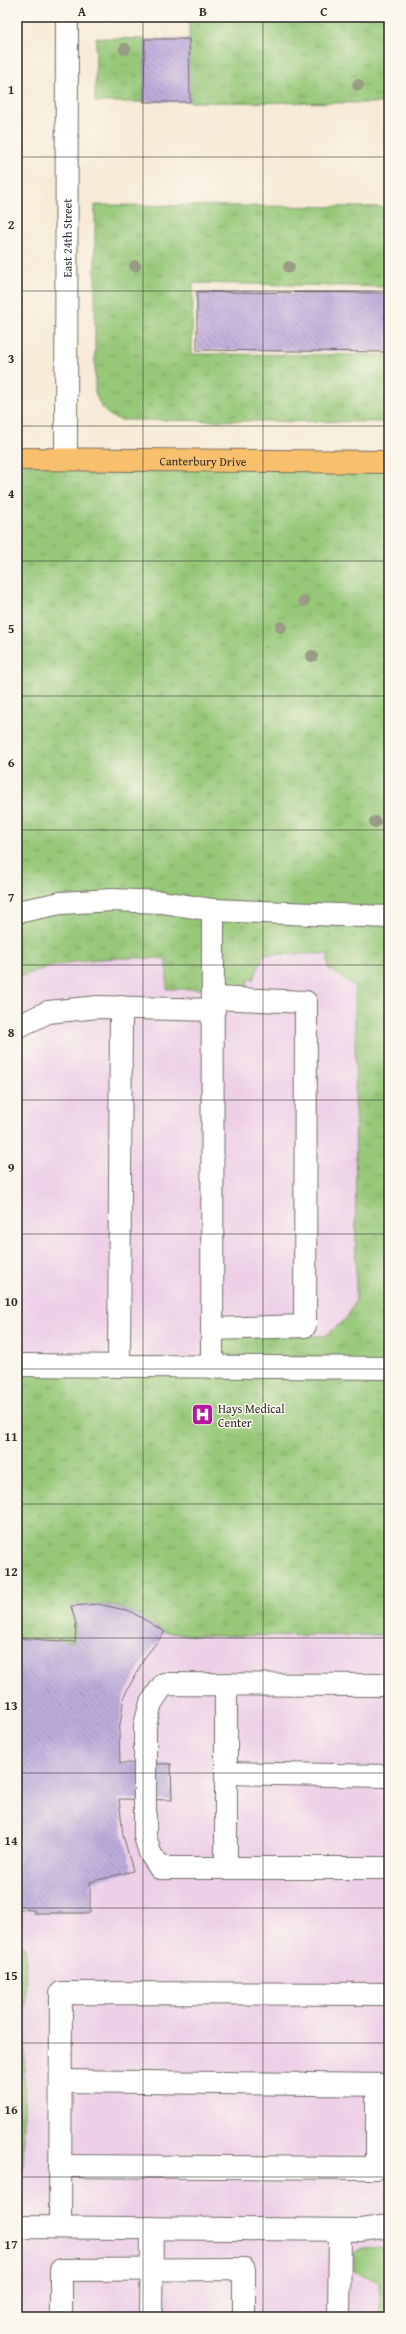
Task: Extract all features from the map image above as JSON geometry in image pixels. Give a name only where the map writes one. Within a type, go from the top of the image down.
[{"type":"main road","name":"Canterbury Drive","points":[[17,459],[389,462]]},
{"type":"street","name":"East 24th Street","points":[[66,460],[67,17]]},
{"type":"street","points":[[17,912],[61,903],[112,900],[162,902],[214,910],[389,917]]},
{"type":"street","points":[[212,1367],[214,910]]},
{"type":"street","points":[[17,1027],[48,1012],[98,1007],[306,1002],[305,1326],[212,1329]]},
{"type":"street","points":[[119,1366],[120,1007]]},
{"type":"street","points":[[17,1366],[389,1368]]},
{"type":"street","points":[[389,1685],[164,1684],[151,1703],[145,1725],[145,1836],[146,1845],[154,1861],[160,1868],[389,1868]]},
{"type":"street","points":[[226,1684],[226,1868]]},
{"type":"street","points":[[226,1773],[389,1776]]},
{"type":"street","points":[[60,2227],[61,1993],[389,1994]]},
{"type":"street","points":[[60,2166],[377,2168],[383,2085],[61,2081]]},
{"type":"street","points":[[17,2227],[361,2230],[389,2226]]},
{"type":"street","points":[[151,2317],[152,2228]]},
{"type":"street","points":[[339,2317],[340,2230]]},
{"type":"street","points":[[61,2317],[61,2270],[244,2269],[244,2317]]},
{"type":"shaded area","name":"Hays Medical Center","points":[[17,510],[389,512],[389,2317],[17,2317]]},
{"type":"green space","points":[[189,17],[389,17],[389,103],[190,102]]},
{"type":"green space","points":[[96,38],[145,39],[144,102],[95,102]]},
{"type":"green space","points":[[95,205],[389,207],[389,287],[193,283],[192,354],[389,355],[389,422],[121,420],[111,416],[101,407],[95,392]]},
{"type":"green space","points":[[17,459],[389,462],[389,1635],[196,1636],[165,1632],[130,1611],[114,1606],[98,1604],[71,1607],[76,1624],[75,1642],[17,1638],[17,1365],[212,1367],[212,1335],[325,1336],[346,1319],[356,1300],[355,986],[328,968],[328,954],[264,954],[254,979],[248,980],[247,989],[167,989],[167,959],[148,958],[110,958],[72,962],[35,971],[17,978]]},
{"type":"green space","points":[[17,1943],[26,1948],[23,2197],[17,2205]]},
{"type":"green space","points":[[389,2247],[389,2317],[380,2317],[380,2282],[354,2271],[354,2253],[362,2248]]},
{"type":"building","points":[[145,39],[189,39],[190,102],[144,102]]},
{"type":"building","points":[[197,292],[389,293],[389,352],[197,350]]},
{"type":"building","points":[[98,1604],[130,1611],[165,1632],[145,1657],[124,1696],[119,1732],[120,1763],[171,1764],[172,1800],[119,1799],[123,1835],[133,1871],[90,1882],[90,1913],[34,1913],[34,1910],[17,1909],[17,1638],[75,1642],[76,1624],[71,1606]]},
{"type":"place","name":"Hays Medical Center","points":[[203,1415]]}]
